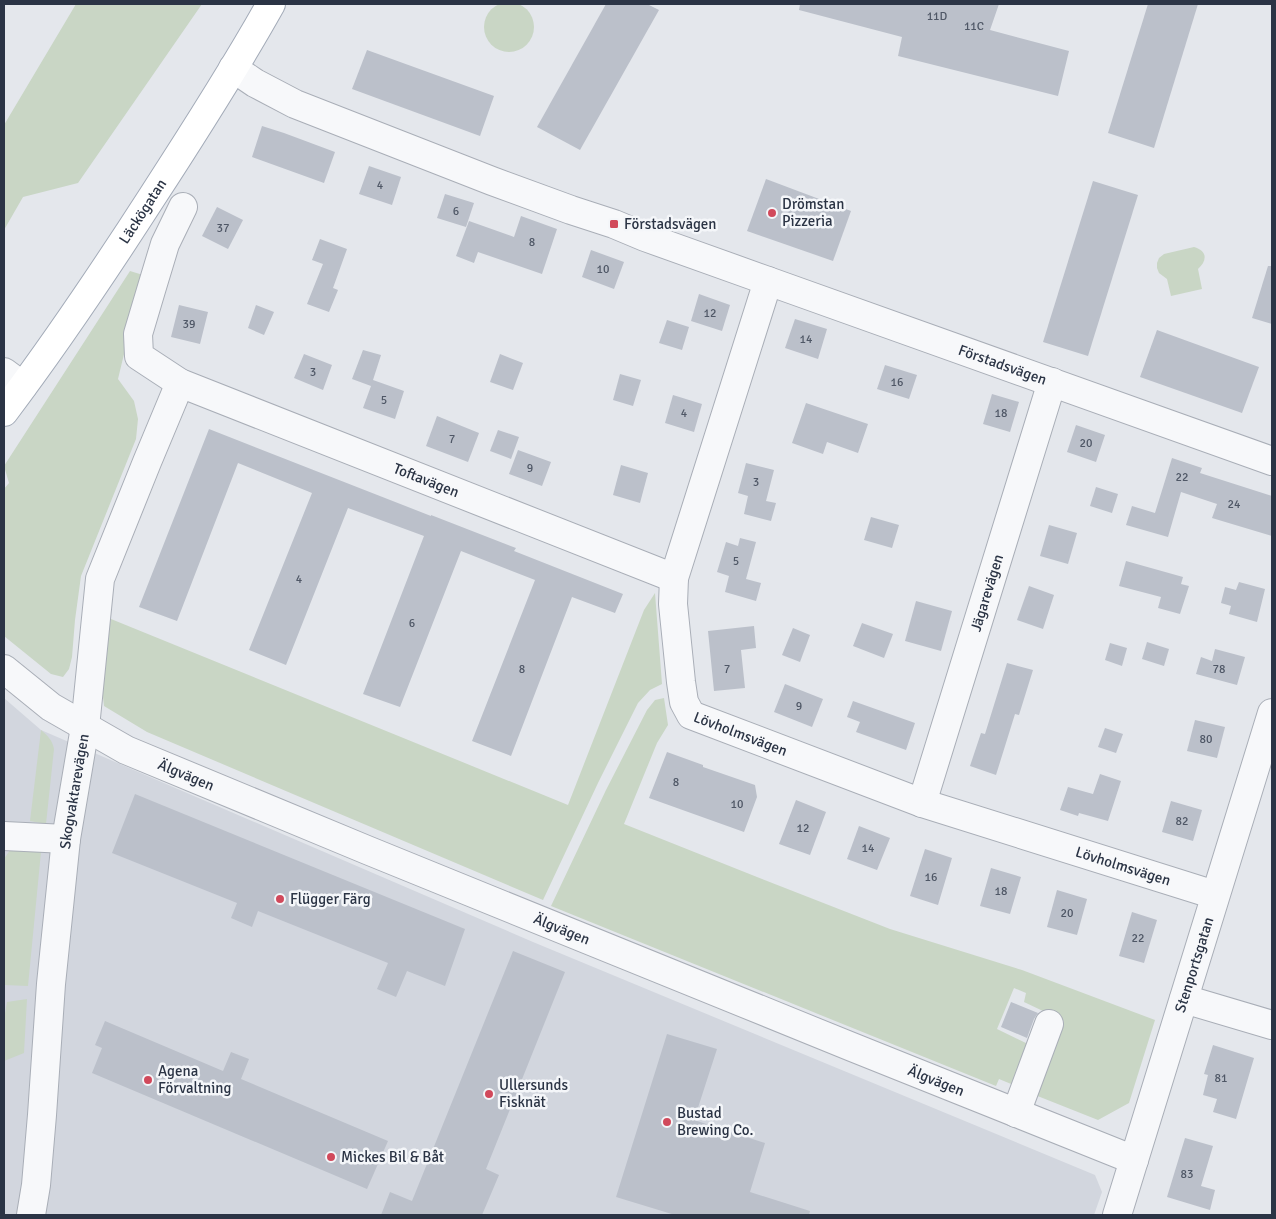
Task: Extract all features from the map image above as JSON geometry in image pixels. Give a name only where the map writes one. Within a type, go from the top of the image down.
[{"type":"main road","name":"Läckögatan","points":[[4,412],[14,379],[115,255],[226,81],[271,4]]},
{"type":"street","name":"Förstadsvägen","points":[[233,68],[255,83],[295,104],[492,181],[1272,461]]},
{"type":"street","name":"Läckögatan","points":[[180,383],[139,356],[138,334],[165,244],[183,207]]},
{"type":"street","name":"Lövholmsvägen","points":[[768,281],[674,578],[673,604],[681,682],[684,702],[691,715],[922,803],[1215,895]]},
{"type":"street","name":"Jägarevägen","points":[[922,803],[1052,382]]},
{"type":"street","name":"Toftavägen","points":[[180,383],[674,578]]},
{"type":"street","name":"Skogvaktarevägen","points":[[32,1215],[42,1115],[51,984],[66,839],[85,727],[100,579],[146,462],[180,383]]},
{"type":"street","name":"Älgvägen","points":[[4,669],[51,707],[126,750],[367,850],[1134,1160]]},
{"type":"street","name":"Stenportsgatan","points":[[1118,1215],[1215,895],[1267,747],[1272,713]]},
{"type":"street","points":[[4,836],[66,839]]},
{"type":"street","points":[[1184,999],[1272,1025]]},
{"type":"street","points":[[1016,1113],[1049,1024]]},
{"type":"shaded area","points":[[4,698],[41,730],[533,942],[1095,1175],[1102,1192],[1094,1215],[4,1215]]},
{"type":"green space","points":[[509,2],[519,4],[527,9],[532,17],[534,27],[532,37],[527,45],[519,50],[509,52],[499,50],[491,45],[486,37],[484,27],[486,17],[491,9],[499,4]]},
{"type":"green space","points":[[76,4],[202,4],[78,183],[23,197],[4,230],[4,125]]},
{"type":"green space","points":[[1194,247],[1202,251],[1205,256],[1203,263],[1198,269],[1202,289],[1171,296],[1167,279],[1159,273],[1157,268],[1159,258],[1164,254]]},
{"type":"green space","points":[[130,271],[143,275],[118,379],[134,401],[138,419],[136,439],[81,576],[72,657],[69,669],[63,677],[51,674],[4,636],[4,489],[9,483],[4,466]]},
{"type":"green space","points":[[655,593],[662,684],[650,690],[638,703],[543,900],[147,732],[104,706],[101,679],[111,619],[568,805],[644,610]]},
{"type":"green space","points":[[664,698],[668,725],[657,743],[624,824],[890,929],[1022,970],[1155,1020],[1129,1103],[1098,1120],[1035,1095],[1064,1021],[1024,1002],[1026,993],[1014,988],[997,1029],[1028,1044],[1016,1086],[999,1079],[996,1086],[551,906],[606,790],[647,710],[655,700]]},
{"type":"green space","points":[[41,730],[49,738],[54,749],[46,824],[30,821]]},
{"type":"green space","points":[[17,847],[36,848],[41,852],[28,986],[4,985],[4,859],[10,850]]},
{"type":"green space","points":[[27,999],[24,1053],[4,1061],[4,1019],[7,1002]]},
{"type":"building","points":[[606,4],[647,4],[659,10],[580,150],[537,127]]},
{"type":"building","points":[[800,4],[999,4],[990,30],[1069,51],[1058,96],[898,56],[902,37],[799,10]]},
{"type":"building","points":[[1148,4],[1198,4],[1154,148],[1108,133]]},
{"type":"building","points":[[367,50],[494,96],[480,136],[352,89]]},
{"type":"building","points":[[262,126],[335,152],[324,183],[252,157]]},
{"type":"building","points":[[369,166],[401,177],[392,205],[359,194]]},
{"type":"building","points":[[766,179],[851,211],[833,261],[747,231]]},
{"type":"building","points":[[1093,181],[1138,195],[1088,356],[1043,342]]},
{"type":"building","points":[[445,194],[474,203],[466,227],[437,218]]},
{"type":"building","points":[[217,207],[243,220],[228,249],[202,236]]},
{"type":"building","points":[[521,216],[557,229],[542,274],[478,252],[474,263],[456,256],[469,221],[514,237]]},
{"type":"building","points":[[320,239],[347,249],[333,288],[338,290],[329,312],[307,304],[323,264],[312,260]]},
{"type":"building","points":[[591,250],[624,262],[614,289],[582,277]]},
{"type":"building","points":[[1268,266],[1272,266],[1272,324],[1252,318]]},
{"type":"building","points":[[699,294],[730,305],[722,331],[691,321]]},
{"type":"building","points":[[179,305],[208,312],[200,344],[171,337]]},
{"type":"building","points":[[256,305],[274,312],[264,335],[248,328]]},
{"type":"building","points":[[795,319],[827,329],[818,359],[785,348]]},
{"type":"building","points":[[667,320],[689,327],[682,350],[659,343]]},
{"type":"building","points":[[1157,330],[1259,367],[1242,413],[1140,377]]},
{"type":"building","points":[[363,350],[381,355],[373,380],[404,391],[395,419],[363,408],[371,386],[352,379]]},
{"type":"building","points":[[304,354],[332,365],[323,390],[294,378]]},
{"type":"building","points":[[500,354],[523,363],[513,390],[490,382]]},
{"type":"building","points":[[885,365],[917,375],[909,399],[877,389]]},
{"type":"building","points":[[620,374],[641,380],[633,406],[613,400]]},
{"type":"building","points":[[992,394],[1019,402],[1010,432],[983,424]]},
{"type":"building","points":[[673,395],[702,404],[694,432],[665,423]]},
{"type":"building","points":[[806,403],[868,424],[858,453],[827,442],[823,454],[792,443]]},
{"type":"building","points":[[437,416],[479,433],[468,462],[426,446]]},
{"type":"building","points":[[1076,425],[1105,435],[1096,462],[1067,452]]},
{"type":"building","points":[[209,429],[516,548],[514,551],[623,594],[615,613],[572,597],[511,756],[472,741],[535,580],[461,551],[400,707],[363,694],[424,536],[348,508],[286,665],[249,650],[312,493],[238,463],[177,621],[139,607]]},
{"type":"building","points":[[498,430],[519,437],[511,459],[490,451]]},
{"type":"building","points":[[518,450],[551,462],[542,486],[509,474]]},
{"type":"building","points":[[1172,458],[1202,468],[1200,473],[1272,496],[1272,536],[1212,518],[1217,504],[1181,492],[1168,537],[1126,525],[1132,506],[1155,513]]},
{"type":"building","points":[[746,463],[774,470],[766,501],[776,503],[771,521],[744,514],[748,496],[738,493]]},
{"type":"building","points":[[621,465],[648,473],[640,503],[613,495]]},
{"type":"building","points":[[1096,487],[1118,494],[1112,513],[1090,506]]},
{"type":"building","points":[[871,517],[899,525],[892,548],[864,540]]},
{"type":"building","points":[[1049,525],[1077,533],[1068,564],[1040,556]]},
{"type":"building","points":[[740,538],[756,542],[746,579],[761,583],[756,601],[725,592],[729,576],[717,572],[726,542],[738,546]]},
{"type":"building","points":[[1126,561],[1183,577],[1181,584],[1189,586],[1180,614],[1158,608],[1161,597],[1119,586]]},
{"type":"building","points":[[1239,582],[1265,589],[1257,622],[1229,614],[1231,606],[1221,603],[1225,587],[1236,590]]},
{"type":"building","points":[[1029,586],[1054,595],[1043,629],[1017,620]]},
{"type":"building","points":[[916,601],[952,611],[941,651],[905,641]]},
{"type":"building","points":[[862,623],[893,634],[884,658],[853,646]]},
{"type":"building","points":[[754,626],[756,648],[741,650],[745,688],[714,691],[708,631]]},
{"type":"building","points":[[793,628],[810,635],[800,662],[782,655]]},
{"type":"building","points":[[1147,642],[1169,649],[1164,666],[1142,659]]},
{"type":"building","points":[[1110,643],[1127,648],[1122,666],[1105,660]]},
{"type":"building","points":[[1215,649],[1245,657],[1237,685],[1196,674],[1201,657],[1212,661]]},
{"type":"building","points":[[1007,663],[1033,670],[1019,715],[1015,714],[996,775],[970,766],[981,733],[985,734]]},
{"type":"building","points":[[785,684],[823,699],[812,727],[774,712]]},
{"type":"building","points":[[853,701],[915,723],[906,750],[856,732],[860,722],[847,717]]},
{"type":"building","points":[[1195,720],[1225,727],[1217,758],[1187,751]]},
{"type":"building","points":[[1105,728],[1123,734],[1116,753],[1098,747]]},
{"type":"building","points":[[667,752],[755,785],[757,797],[744,832],[649,798]]},
{"type":"building","points":[[1100,774],[1121,781],[1108,821],[1079,813],[1078,816],[1060,810],[1068,787],[1093,794]]},
{"type":"building","points":[[135,794],[465,929],[445,986],[407,971],[396,997],[377,989],[388,963],[258,911],[252,927],[231,918],[237,903],[112,853]]},
{"type":"building","points":[[796,800],[826,812],[810,855],[779,844]]},
{"type":"building","points":[[1171,801],[1202,810],[1193,841],[1162,832]]},
{"type":"building","points":[[859,826],[890,838],[877,870],[847,859]]},
{"type":"building","points":[[925,849],[952,858],[938,905],[910,896]]},
{"type":"building","points":[[991,868],[1021,877],[1010,914],[980,906]]},
{"type":"building","points":[[1057,890],[1087,899],[1077,935],[1047,927]]},
{"type":"building","points":[[1132,912],[1157,920],[1144,963],[1119,956]]},
{"type":"building","points":[[513,951],[565,972],[486,1169],[499,1175],[482,1215],[381,1215],[390,1192],[412,1201]]},
{"type":"building","points":[[1011,1002],[1038,1013],[1027,1038],[1001,1027]]},
{"type":"building","points":[[105,1021],[223,1071],[231,1052],[249,1059],[241,1079],[388,1141],[367,1189],[92,1073],[102,1048],[95,1045]]},
{"type":"building","points":[[667,1034],[717,1049],[694,1120],[765,1143],[750,1192],[810,1211],[809,1215],[675,1215],[616,1197]]},
{"type":"building","points":[[1213,1045],[1254,1058],[1236,1119],[1213,1112],[1217,1099],[1203,1095],[1208,1075],[1204,1074]]},
{"type":"building","points":[[1185,1138],[1213,1146],[1201,1186],[1215,1190],[1210,1210],[1167,1197]]},
{"type":"place","name":"Drömstan Pizzeria","points":[[772,213]]},
{"type":"place","name":"Förstadsvägen","points":[[614,224]]},
{"type":"place","name":"Flügger Färg","points":[[280,899]]},
{"type":"place","name":"Agena Förvaltning","points":[[148,1080]]},
{"type":"place","name":"Ullersunds Fisknät","points":[[489,1094]]},
{"type":"place","name":"Bustad Brewing Co.","points":[[667,1122]]},
{"type":"place","name":"Mickes Bil & Båt","points":[[331,1157]]}]
